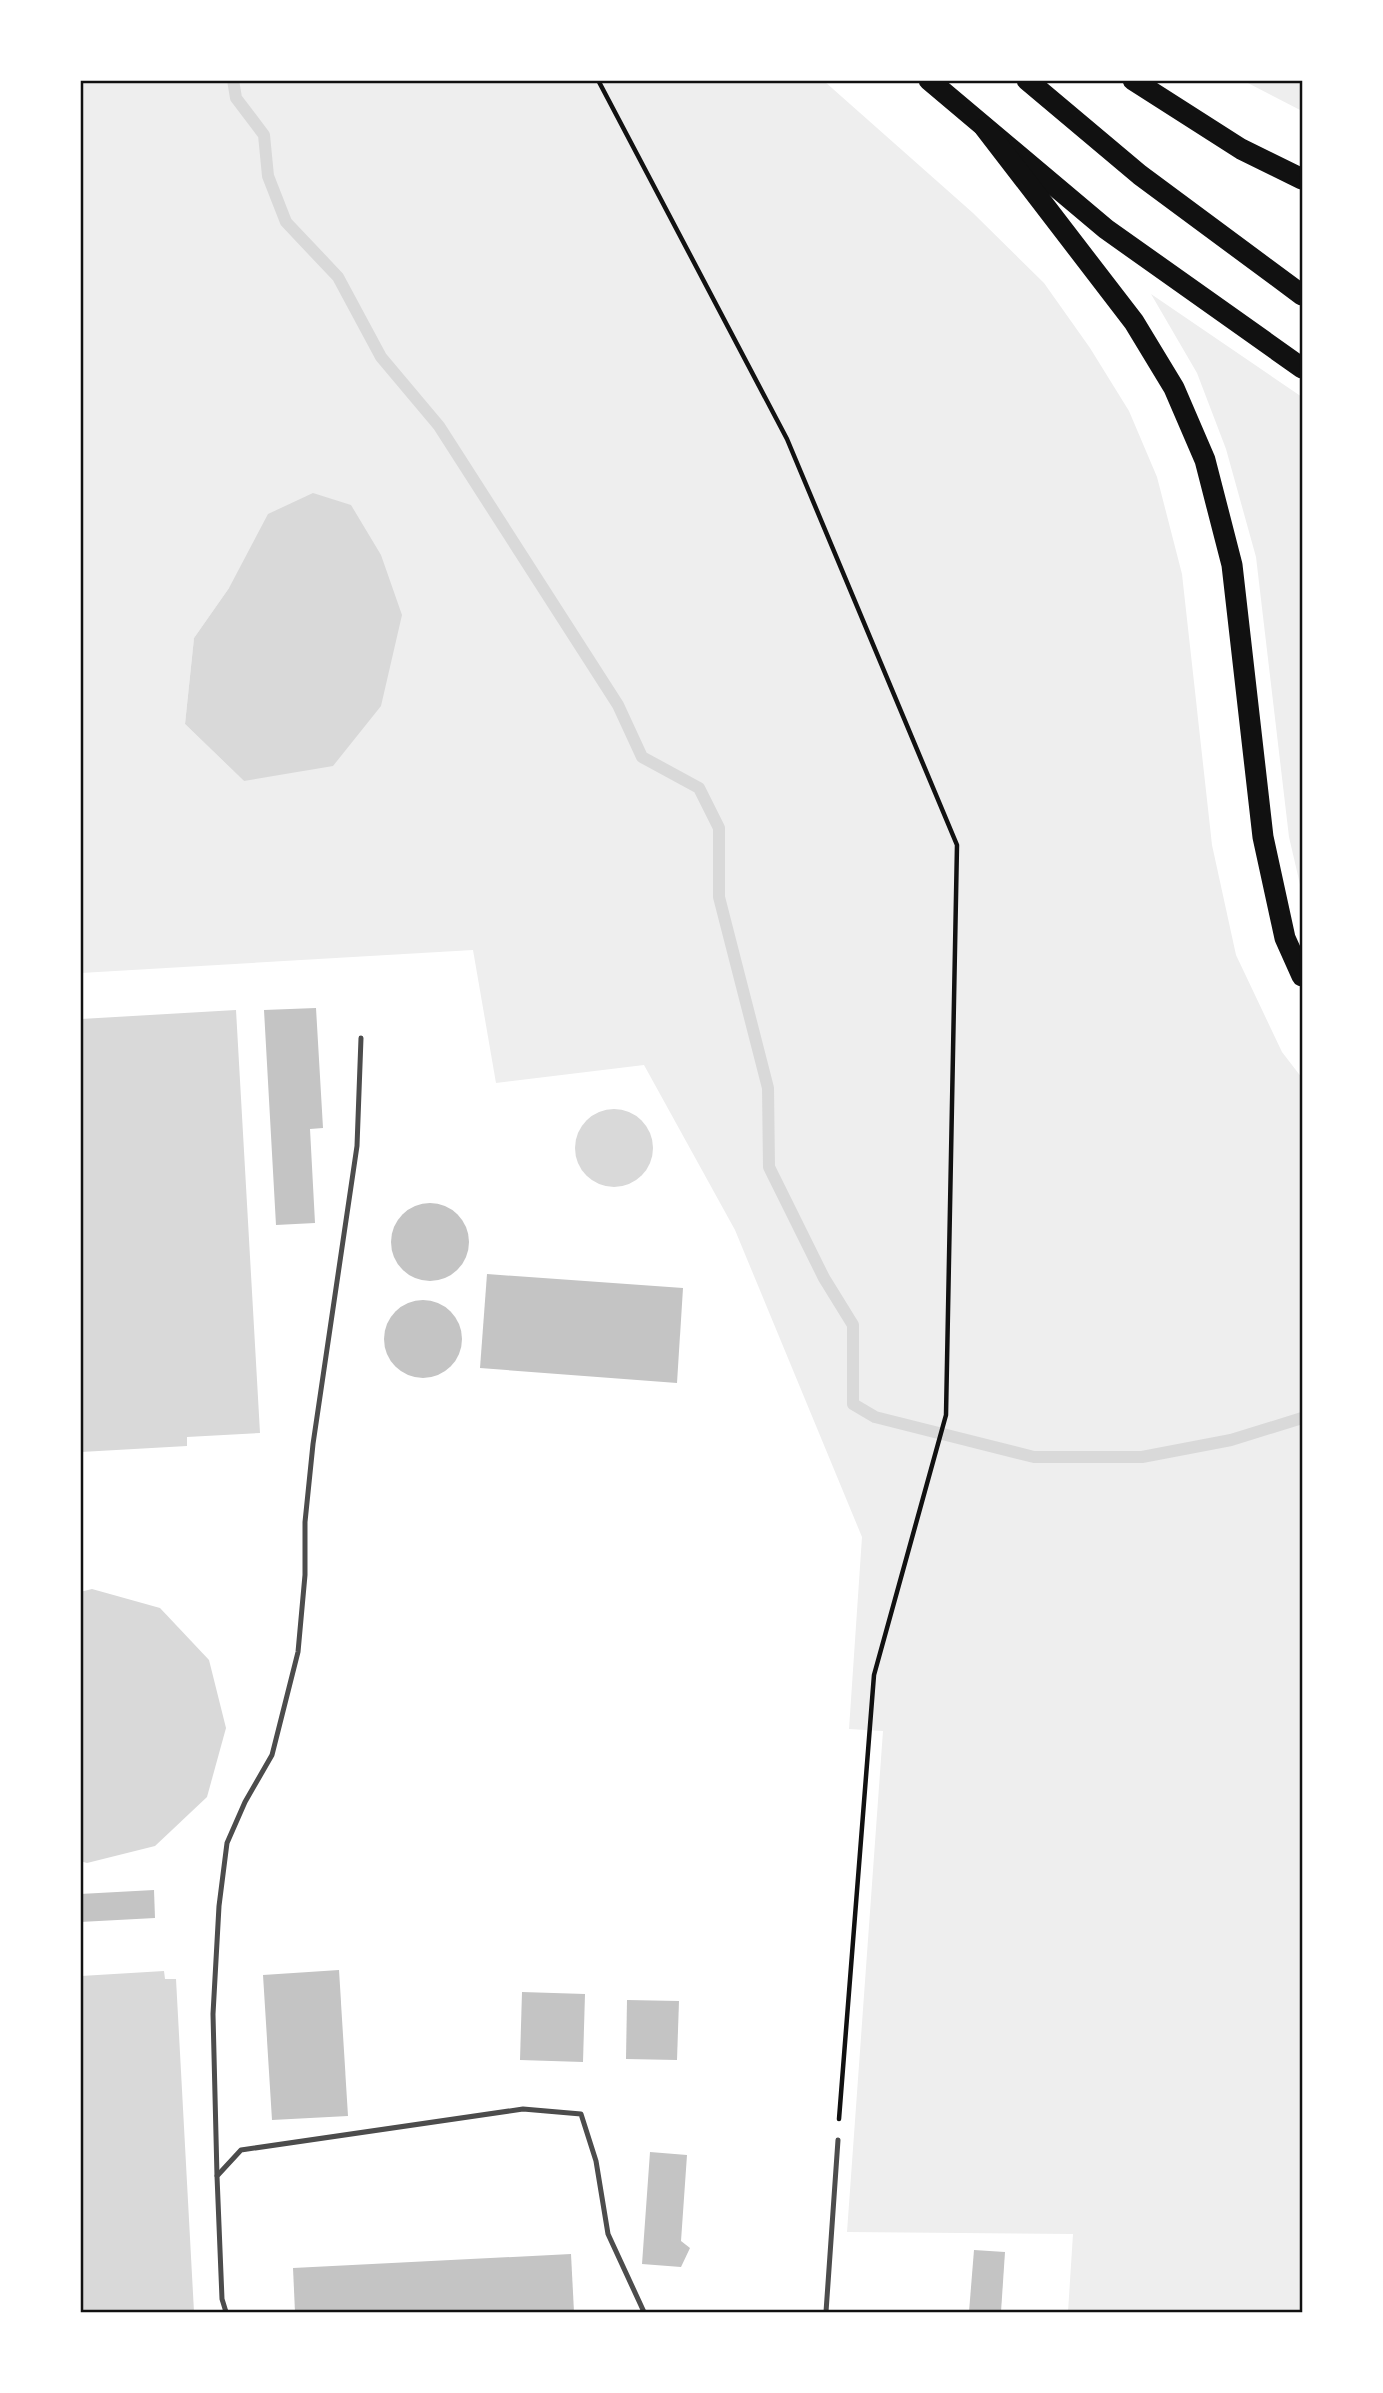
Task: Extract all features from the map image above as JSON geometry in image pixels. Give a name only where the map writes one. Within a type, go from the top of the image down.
[{"type":"highway","points":[[929,80],[1106,229],[1303,368]]},
{"type":"highway","points":[[1027,80],[1140,175],[1303,295]]},
{"type":"highway","points":[[1133,80],[1241,149],[1303,179]]},
{"type":"highway","points":[[985,128],[1134,322],[1174,388],[1205,460],[1232,565],[1263,837],[1285,938],[1303,976]]},
{"type":"lane","points":[[226,2312],[222,2299],[216,2176],[213,2014],[222,1881],[227,1843],[245,1802],[272,1755],[298,1652],[305,1575],[305,1522],[313,1444],[357,1146],[361,1038]]},
{"type":"lane","points":[[216,2176],[241,2150],[523,2109],[581,2114],[596,2161],[608,2234],[644,2312]]},
{"type":"lane","points":[[826,2312],[838,2140]]},
{"type":"path","points":[[598,80],[787,439],[957,845],[946,1415],[874,1675],[838,2140]]},
{"type":"shaded area","points":[[81,81],[824,81],[973,213],[1044,283],[1090,348],[1129,411],[1157,477],[1182,574],[1212,845],[1236,955],[1282,1052],[1302,1078],[1302,2312],[1068,2312],[1073,2234],[847,2232],[883,1731],[849,1729],[862,1537],[735,1230],[644,1065],[496,1083],[473,950],[81,973]],"holes":[[[229,588],[244,781],[185,724],[194,638]]]},
{"type":"shaded area","points":[[1244,81],[1302,81],[1302,111]]},
{"type":"shaded area","points":[[1151,294],[1302,397],[1302,893],[1289,837],[1256,557],[1226,449],[1197,373]]},
{"type":"shaded area","points":[[313,493],[351,505],[381,555],[402,615],[381,706],[333,766],[244,781],[185,724],[194,638],[229,588],[268,514]]},
{"type":"shaded area","points":[[236,1010],[260,1433],[187,1437],[187,1446],[81,1452],[81,1019]]},
{"type":"shaded area","points":[[614,1109],[629,1112],[646,1126],[653,1148],[650,1163],[636,1180],[614,1187],[599,1184],[582,1170],[575,1148],[578,1133],[592,1116]]},
{"type":"shaded area","points":[[92,1589],[160,1608],[209,1660],[226,1728],[207,1797],[155,1846],[87,1863],[80,1861],[80,1592]]},
{"type":"shaded area","points":[[164,1971],[165,1979],[176,1979],[194,2312],[81,2312],[81,1976]]},
{"type":"building","points":[[316,1008],[323,1128],[310,1129],[315,1223],[276,1225],[264,1010]]},
{"type":"building","points":[[430,1203],[445,1206],[458,1214],[466,1227],[469,1242],[466,1257],[458,1270],[445,1278],[430,1281],[415,1278],[402,1270],[394,1257],[391,1242],[394,1227],[402,1214],[415,1206]]},
{"type":"building","points":[[487,1274],[683,1288],[677,1383],[480,1368]]},
{"type":"building","points":[[423,1300],[438,1303],[451,1311],[459,1324],[462,1339],[459,1354],[451,1367],[438,1375],[423,1378],[408,1375],[395,1367],[387,1354],[384,1339],[387,1324],[395,1311],[408,1303]]},
{"type":"building","points":[[154,1890],[155,1918],[80,1922],[80,1894]]},
{"type":"building","points":[[339,1970],[348,2116],[272,2120],[263,1975]]},
{"type":"building","points":[[522,1992],[585,1994],[583,2062],[520,2060]]},
{"type":"building","points":[[627,2000],[679,2001],[677,2060],[626,2059]]},
{"type":"building","points":[[650,2152],[687,2155],[681,2241],[690,2248],[681,2267],[642,2264]]},
{"type":"building","points":[[974,2250],[1005,2252],[1001,2312],[969,2312]]},
{"type":"building","points":[[571,2254],[574,2312],[295,2312],[293,2268]]},
{"type":"waterway","points":[[233,80],[236,98],[264,135],[268,176],[286,222],[338,277],[381,357],[439,426],[618,705],[642,757],[699,788],[719,828],[719,897],[768,1088],[769,1167],[824,1278],[853,1325],[853,1404],[875,1417],[1034,1457],[1142,1457],[1231,1440],[1302,1418]]}]
